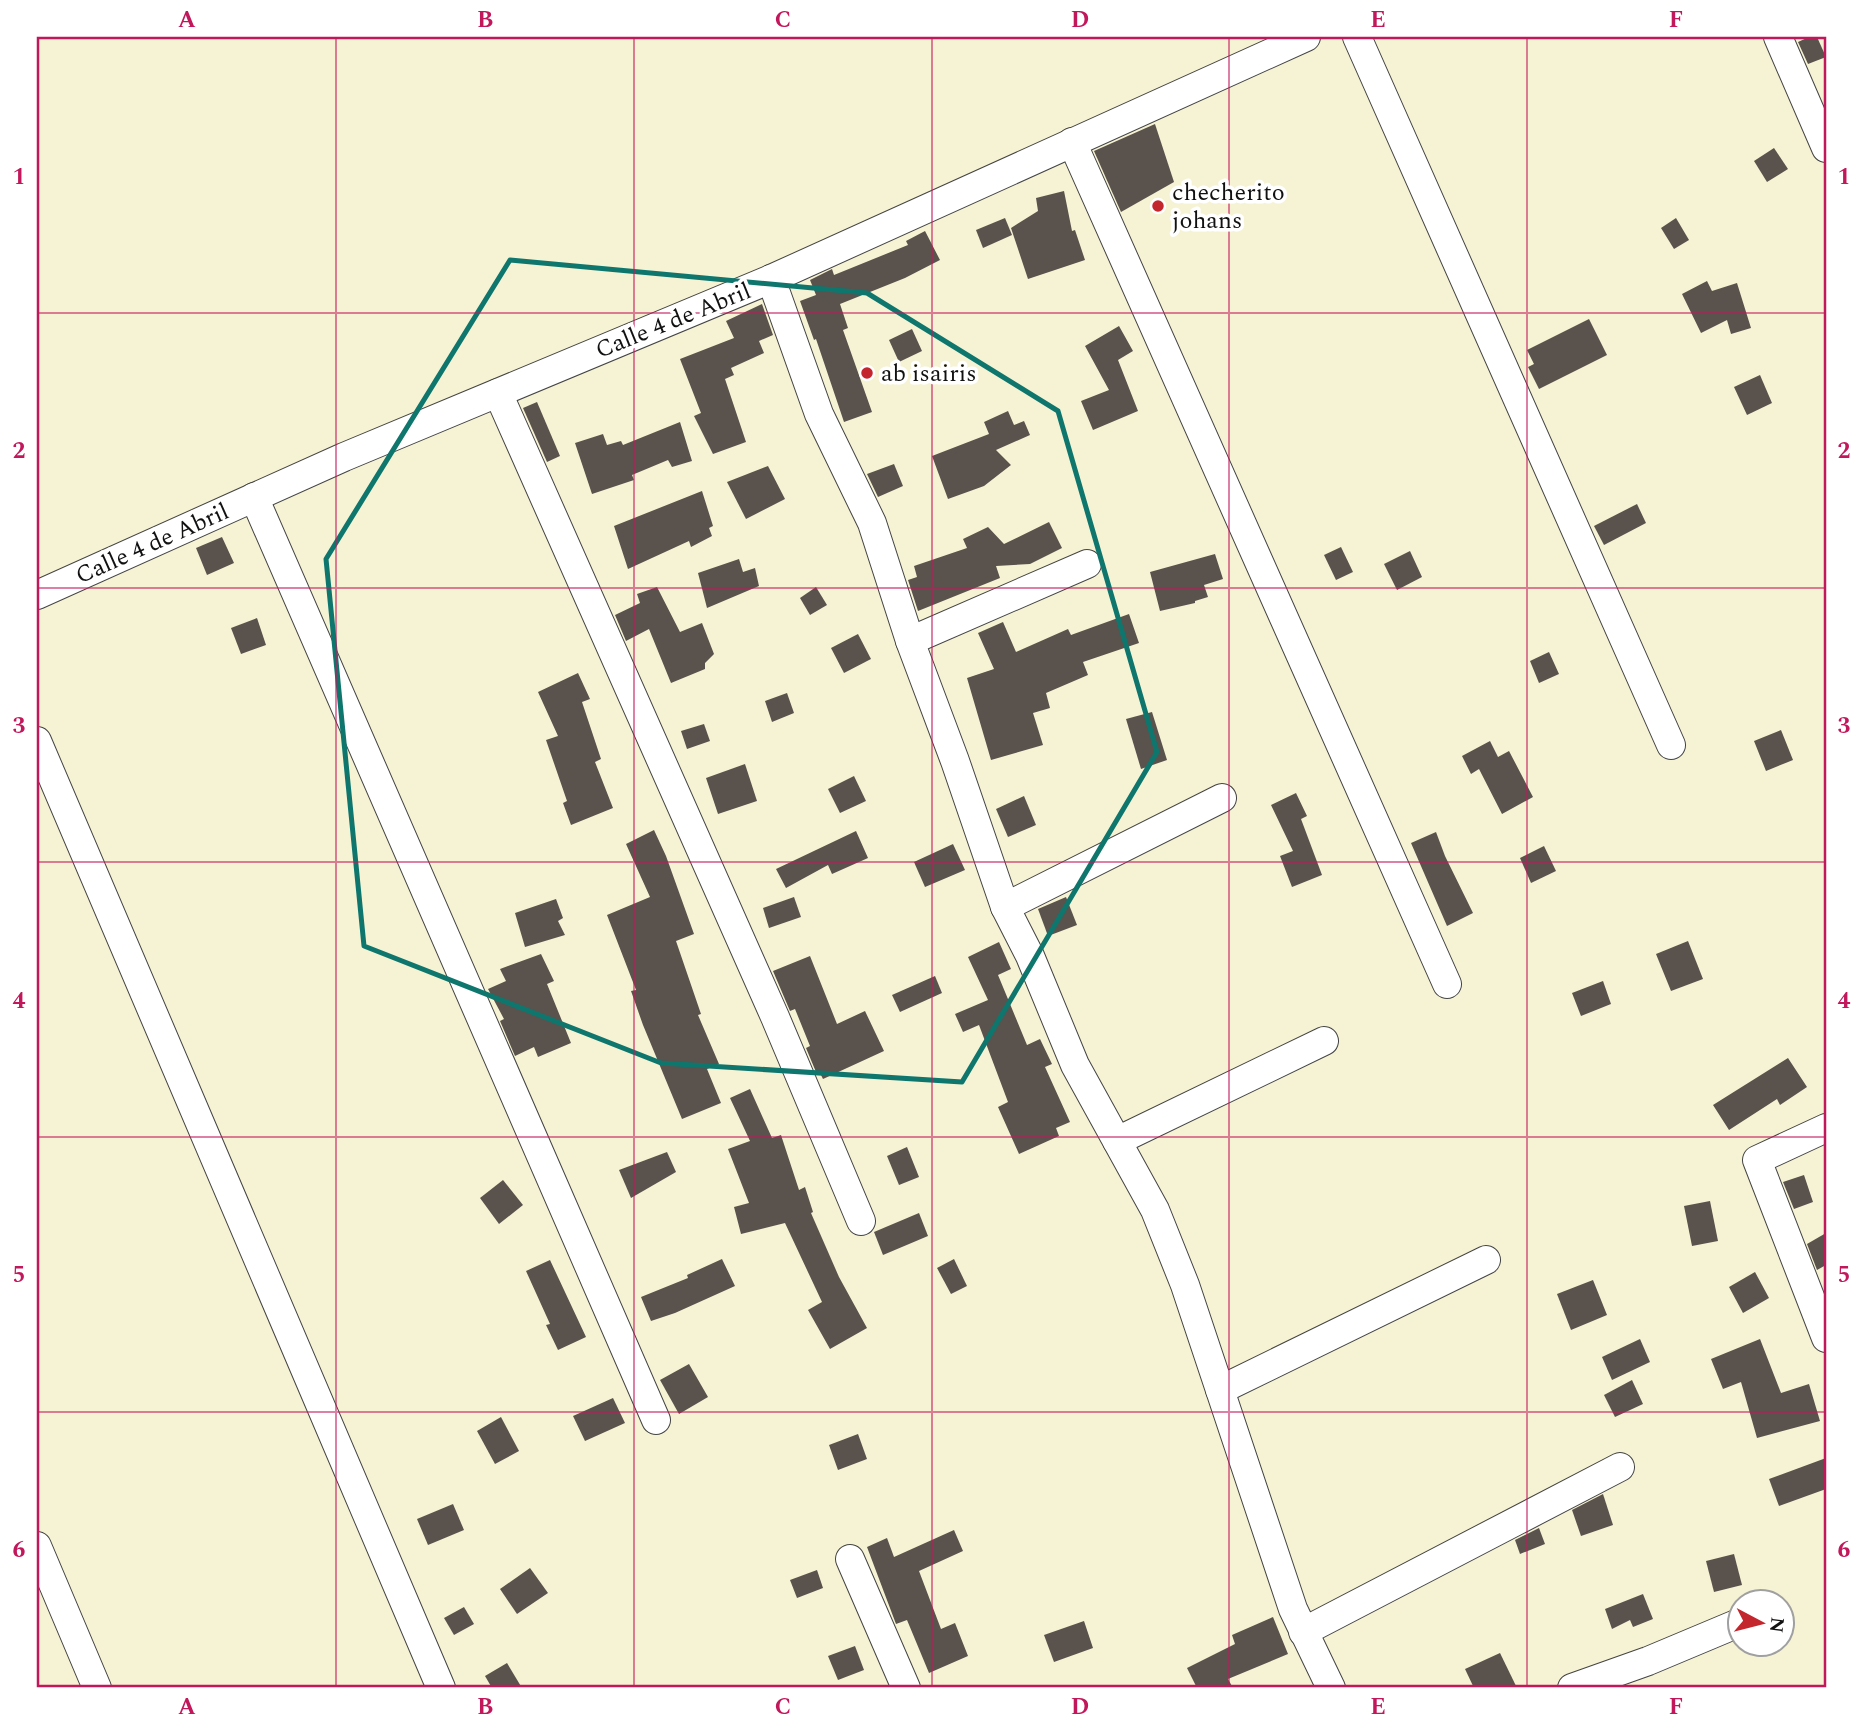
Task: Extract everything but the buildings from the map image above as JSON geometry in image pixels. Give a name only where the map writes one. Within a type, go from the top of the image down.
[{"type":"street","name":"Calle 4 de Abril","points":[[37,595],[254,497],[771,279],[1306,37]]},
{"type":"street","points":[[1357,37],[1671,745]]},
{"type":"street","points":[[1778,37],[1826,148]]},
{"type":"street","points":[[1072,142],[1447,984]]},
{"type":"street","points":[[771,279],[819,414],[872,523],[910,640],[1005,907],[1030,956],[1075,1065],[1155,1210],[1185,1285],[1303,1632],[1331,1688]]},
{"type":"street","points":[[498,393],[775,1017],[861,1221]]},
{"type":"street","points":[[254,497],[656,1420]]},
{"type":"street","points":[[910,640],[1087,564]]},
{"type":"street","points":[[37,741],[441,1688]]},
{"type":"street","points":[[1005,907],[1222,798]]},
{"type":"street","points":[[1117,1141],[1324,1041]]},
{"type":"street","points":[[1826,1128],[1757,1160],[1826,1338]]},
{"type":"street","points":[[1220,1390],[1486,1260]]},
{"type":"street","points":[[1303,1632],[1620,1466]]},
{"type":"street","points":[[37,1546],[97,1688]]},
{"type":"street","points":[[850,1559],[905,1688]]},
{"type":"street","points":[[1572,1688],[1648,1661],[1727,1628]]},
{"type":"highlighted area","points":[[510,260],[867,293],[1058,411],[1157,752],[962,1082],[661,1063],[364,946],[326,559]]},
{"type":"shaded area","points":[[37,37],[1826,37],[1826,1688],[37,1688]]},
{"type":"place","name":"checherito johans","points":[[1158,206]]},
{"type":"place","name":"ab isairis","points":[[867,373]]}]
